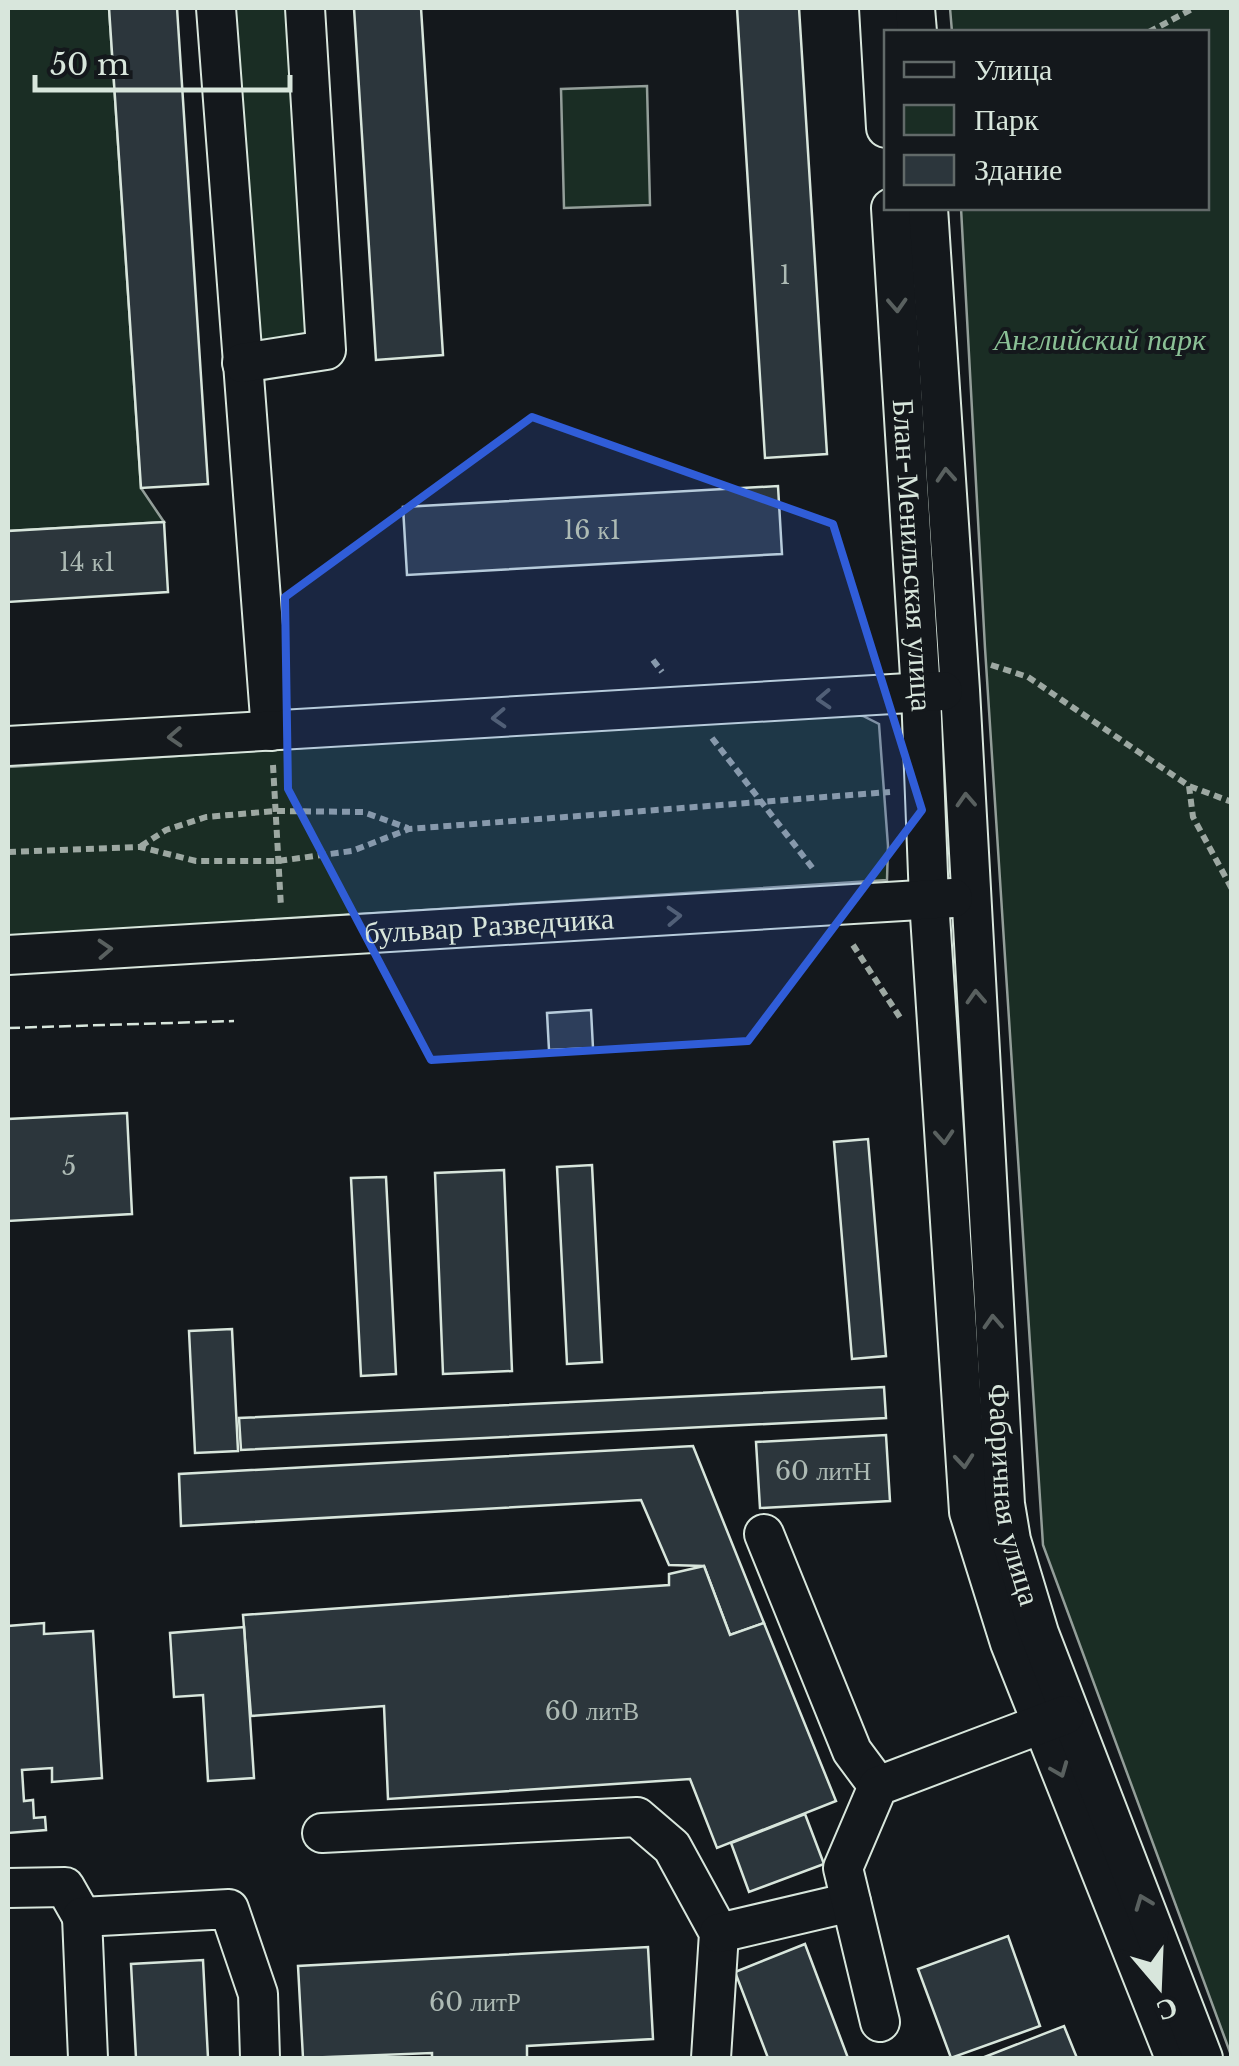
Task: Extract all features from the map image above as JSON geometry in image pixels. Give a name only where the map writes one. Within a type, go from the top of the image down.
[{"type":"street","points":[[216,8],[270,731]]},
{"type":"street","points":[[242,363],[326,350],[305,8]]},
{"type":"street","points":[[879,8],[884,94]]},
{"type":"street","name":"Блан-Менильская улица","points":[[891,210],[921,693],[929,900]]},
{"type":"street","name":"Блан-Менильская улица","points":[[928,210],[970,676],[971,897]]},
{"type":"street","points":[[8,746],[921,693],[970,676]]},
{"type":"street","name":"бульвар Разведчика","points":[[8,955],[971,897]]},
{"type":"street","name":"Фабричная улица","points":[[971,897],[1005,1504],[1039,1633],[1056,1719],[1175,2058]]},
{"type":"street","name":"Фабричная улица","points":[[929,900],[969,1512],[1010,1644],[1056,1719],[1204,2058]]},
{"type":"street","points":[[764,1534],[852,1751],[878,1786]]},
{"type":"street","points":[[880,2022],[843,1868],[878,1786],[1056,1719]]},
{"type":"street","points":[[322,1833],[637,1817],[672,1847],[719,1933],[711,2058]]},
{"type":"street","points":[[8,1888],[65,1887],[82,1917],[88,2058]]},
{"type":"street","points":[[719,1933],[851,1902]]},
{"type":"street","points":[[82,1917],[229,1909],[258,1994],[260,2058]]},
{"type":"path","points":[[1153,30],[1194,8]]},
{"type":"path","points":[[970,676],[1028,677],[1189,786],[1232,802]]},
{"type":"path","points":[[270,731],[284,938]]},
{"type":"path","points":[[709,734],[820,879]]},
{"type":"path","points":[[1189,786],[1193,817],[1232,888]]},
{"type":"path","points":[[8,852],[140,846],[196,861],[278,861],[352,851],[410,828],[890,792]]},
{"type":"path","points":[[140,846],[166,830],[206,817],[275,810],[363,812],[410,828]]},
{"type":"path","points":[[853,945],[902,1020]]},
{"type":"highlighted area","points":[[532,417],[833,524],[922,810],[748,1041],[431,1060],[288,789],[285,597]]},
{"type":"green space","points":[[8,8],[109,8],[141,488],[164,522],[8,531]]},
{"type":"green space","points":[[216,8],[305,8],[326,350],[242,363]]},
{"type":"green space","name":"Английский парк","points":[[950,8],[1231,8],[1231,2055],[1043,1545],[961,210],[1209,210],[1209,30],[952,30]]},
{"type":"green space","points":[[647,86],[650,205],[564,208],[561,89]]},
{"type":"green space","points":[[837,713],[863,716],[879,724],[887,880],[8,937],[8,767]]},
{"type":"building","points":[[109,8],[177,8],[208,484],[141,488]]},
{"type":"building","points":[[354,8],[421,8],[443,355],[376,360]]},
{"type":"building","points":[[737,8],[799,8],[827,454],[765,458]]},
{"type":"building","points":[[778,486],[782,554],[407,575],[403,507]]},
{"type":"building","points":[[164,522],[168,592],[8,602],[8,531]]},
{"type":"building","points":[[591,1010],[593,1048],[549,1050],[547,1013]]},
{"type":"building","points":[[127,1113],[132,1214],[8,1221],[8,1119]]},
{"type":"building","points":[[868,1139],[886,1356],[852,1359],[834,1142]]},
{"type":"building","points":[[592,1165],[602,1362],[567,1364],[557,1167]]},
{"type":"building","points":[[504,1170],[512,1371],[443,1374],[435,1173]]},
{"type":"building","points":[[386,1177],[396,1374],[361,1376],[351,1178]]},
{"type":"building","points":[[232,1329],[238,1451],[195,1453],[189,1331]]},
{"type":"building","points":[[884,1387],[886,1418],[241,1450],[239,1418]]},
{"type":"building","points":[[886,1435],[890,1501],[760,1508],[756,1442]]},
{"type":"building","points":[[693,1446],[764,1623],[730,1635],[704,1566],[669,1565],[641,1500],[181,1526],[179,1474]]},
{"type":"building","points":[[704,1566],[730,1635],[764,1623],[836,1801],[717,1848],[690,1779],[388,1799],[384,1706],[251,1716],[243,1615],[669,1585],[669,1574]]},
{"type":"building","points":[[44,1623],[44,1634],[93,1631],[102,1778],[52,1782],[52,1768],[22,1770],[24,1801],[33,1800],[34,1818],[45,1817],[46,1830],[8,1833],[8,1626]]},
{"type":"building","points":[[244,1627],[254,1778],[208,1781],[203,1695],[174,1697],[170,1633]]},
{"type":"building","points":[[805,1814],[824,1864],[749,1892],[731,1843]]},
{"type":"building","points":[[1008,1936],[1040,2026],[951,2058],[918,1969]]},
{"type":"building","points":[[805,1944],[848,2058],[768,2058],[735,1972]]},
{"type":"building","points":[[648,1947],[653,2039],[527,2046],[527,2058],[432,2058],[432,2053],[303,2058],[298,1966]]},
{"type":"building","points":[[203,1960],[208,2058],[136,2058],[131,1964]]},
{"type":"building","points":[[1064,2026],[1077,2058],[982,2058]]},
{"type":"fence","points":[[8,1028],[234,1021]]}]
